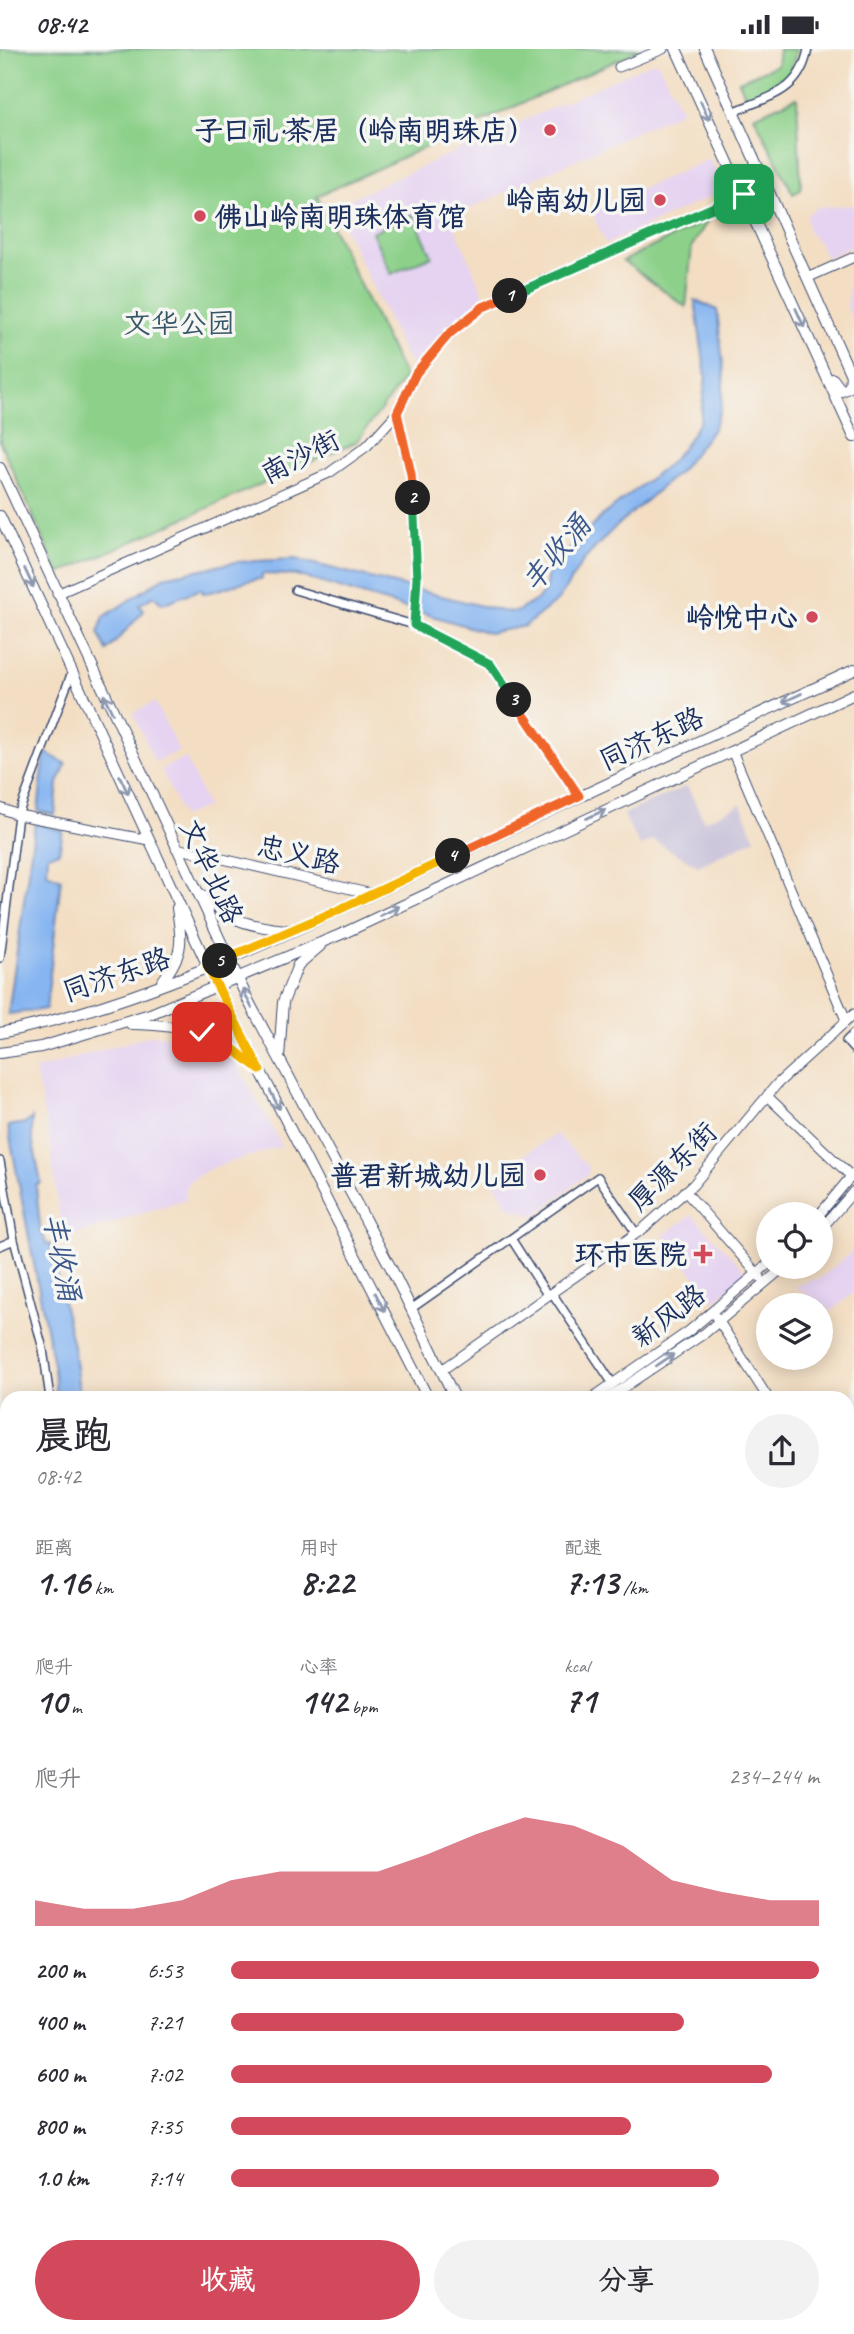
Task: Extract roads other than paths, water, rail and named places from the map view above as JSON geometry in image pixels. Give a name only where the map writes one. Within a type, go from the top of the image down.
[{"type":"main road","points":[[677,49],[854,437]]},
{"type":"main road","points":[[705,49],[852,378],[850,387],[842,391],[824,357],[813,346]]},
{"type":"main road","name":"文华北路","points":[[0,468],[227,958],[452,1391]]},
{"type":"main road","name":"文华北路","points":[[0,516],[207,966],[424,1391]]},
{"type":"main road","name":"同济东路","points":[[0,1033],[32,1027],[162,983],[291,931],[854,670]]},
{"type":"main road","name":"同济东路","points":[[0,1053],[41,1047],[120,1023],[237,978],[733,753],[852,695]]},
{"type":"main road","points":[[195,888],[223,915],[252,927],[291,931]]},
{"type":"main road","points":[[162,983],[178,960],[180,950],[176,897]]},
{"type":"main road","points":[[279,1059],[283,1002],[298,965],[328,939]]},
{"type":"main road","points":[[120,1023],[168,1025],[202,1032],[228,1045],[260,1070]]},
{"type":"street","points":[[619,67],[663,49]]},
{"type":"street","points":[[733,112],[786,89],[806,67],[808,49]]},
{"type":"street","name":"南沙街","points":[[57,594],[329,473],[367,446],[397,413],[416,373],[449,334],[483,307],[744,194]]},
{"type":"street","points":[[807,278],[854,257]]},
{"type":"street","points":[[397,413],[411,474],[417,578],[414,625]]},
{"type":"street","points":[[295,590],[414,625],[490,664],[579,796]]},
{"type":"street","points":[[0,958],[22,816],[72,672]]},
{"type":"street","points":[[733,753],[850,1017]]},
{"type":"street","points":[[0,808],[22,816],[149,840]]},
{"type":"street","name":"忠义路","points":[[176,848],[372,894]]},
{"type":"street","name":"厚源东街","points":[[442,1370],[636,1233],[685,1191],[767,1096],[850,1017]]},
{"type":"street","points":[[854,1033],[846,1041],[854,1050]]},
{"type":"street","points":[[767,1096],[853,1176],[830,1202]]},
{"type":"street","points":[[0,1161],[14,1240],[43,1349],[49,1391]]},
{"type":"street","points":[[411,1309],[598,1177],[636,1233]]},
{"type":"street","points":[[685,1191],[756,1272]]},
{"type":"street","points":[[833,1215],[854,1191]]},
{"type":"street","points":[[0,1246],[14,1240]]},
{"type":"street","points":[[512,1240],[613,1384]]},
{"type":"street","name":"新风路","points":[[602,1391],[714,1311],[756,1276]]},
{"type":"street","name":"新风路","points":[[618,1391],[718,1322],[769,1279]]},
{"type":"street","points":[[714,1311],[718,1322],[763,1391]]},
{"type":"water","points":[[695,300],[717,310],[724,373],[721,408],[713,429],[681,470],[610,532],[583,561],[559,599],[525,626],[489,633],[296,575],[262,574],[262,579],[210,592],[203,593],[201,589],[162,604],[154,596],[139,605],[144,611],[107,651],[98,633],[104,617],[164,577],[236,562],[295,559],[501,611],[516,612],[538,599],[545,590],[548,572],[602,516],[670,463],[700,421],[706,377]]},
{"type":"water","points":[[45,752],[66,764],[58,783],[55,815],[38,811]]},
{"type":"water","points":[[35,823],[63,831],[59,852],[48,855],[47,873],[61,879],[46,1009],[8,1014]]},
{"type":"water","points":[[32,1118],[32,1138],[41,1183],[36,1185],[40,1227],[46,1244],[50,1244],[73,1346],[79,1391],[56,1391],[54,1370],[8,1126],[26,1123]]},
{"type":"place","name":"子曰礼·茶居（岭南明珠店）","points":[[550,130]]},
{"type":"place","name":"岭南幼儿园","points":[[660,200]]},
{"type":"place","name":"佛山岭南明珠体育馆","points":[[200,216]]},
{"type":"place","name":"岭悦中心","points":[[812,617]]},
{"type":"place","name":"普君新城幼儿园","points":[[540,1175]]},
{"type":"place","name":"环市医院","points":[[703,1254]]},
{"type":"park label","name":"文华公园","points":[[179,323]]},
{"type":"water label","name":"丰收涌","points":[[556,553]]},
{"type":"water label","name":"丰收涌","points":[[62,1257]]}]
